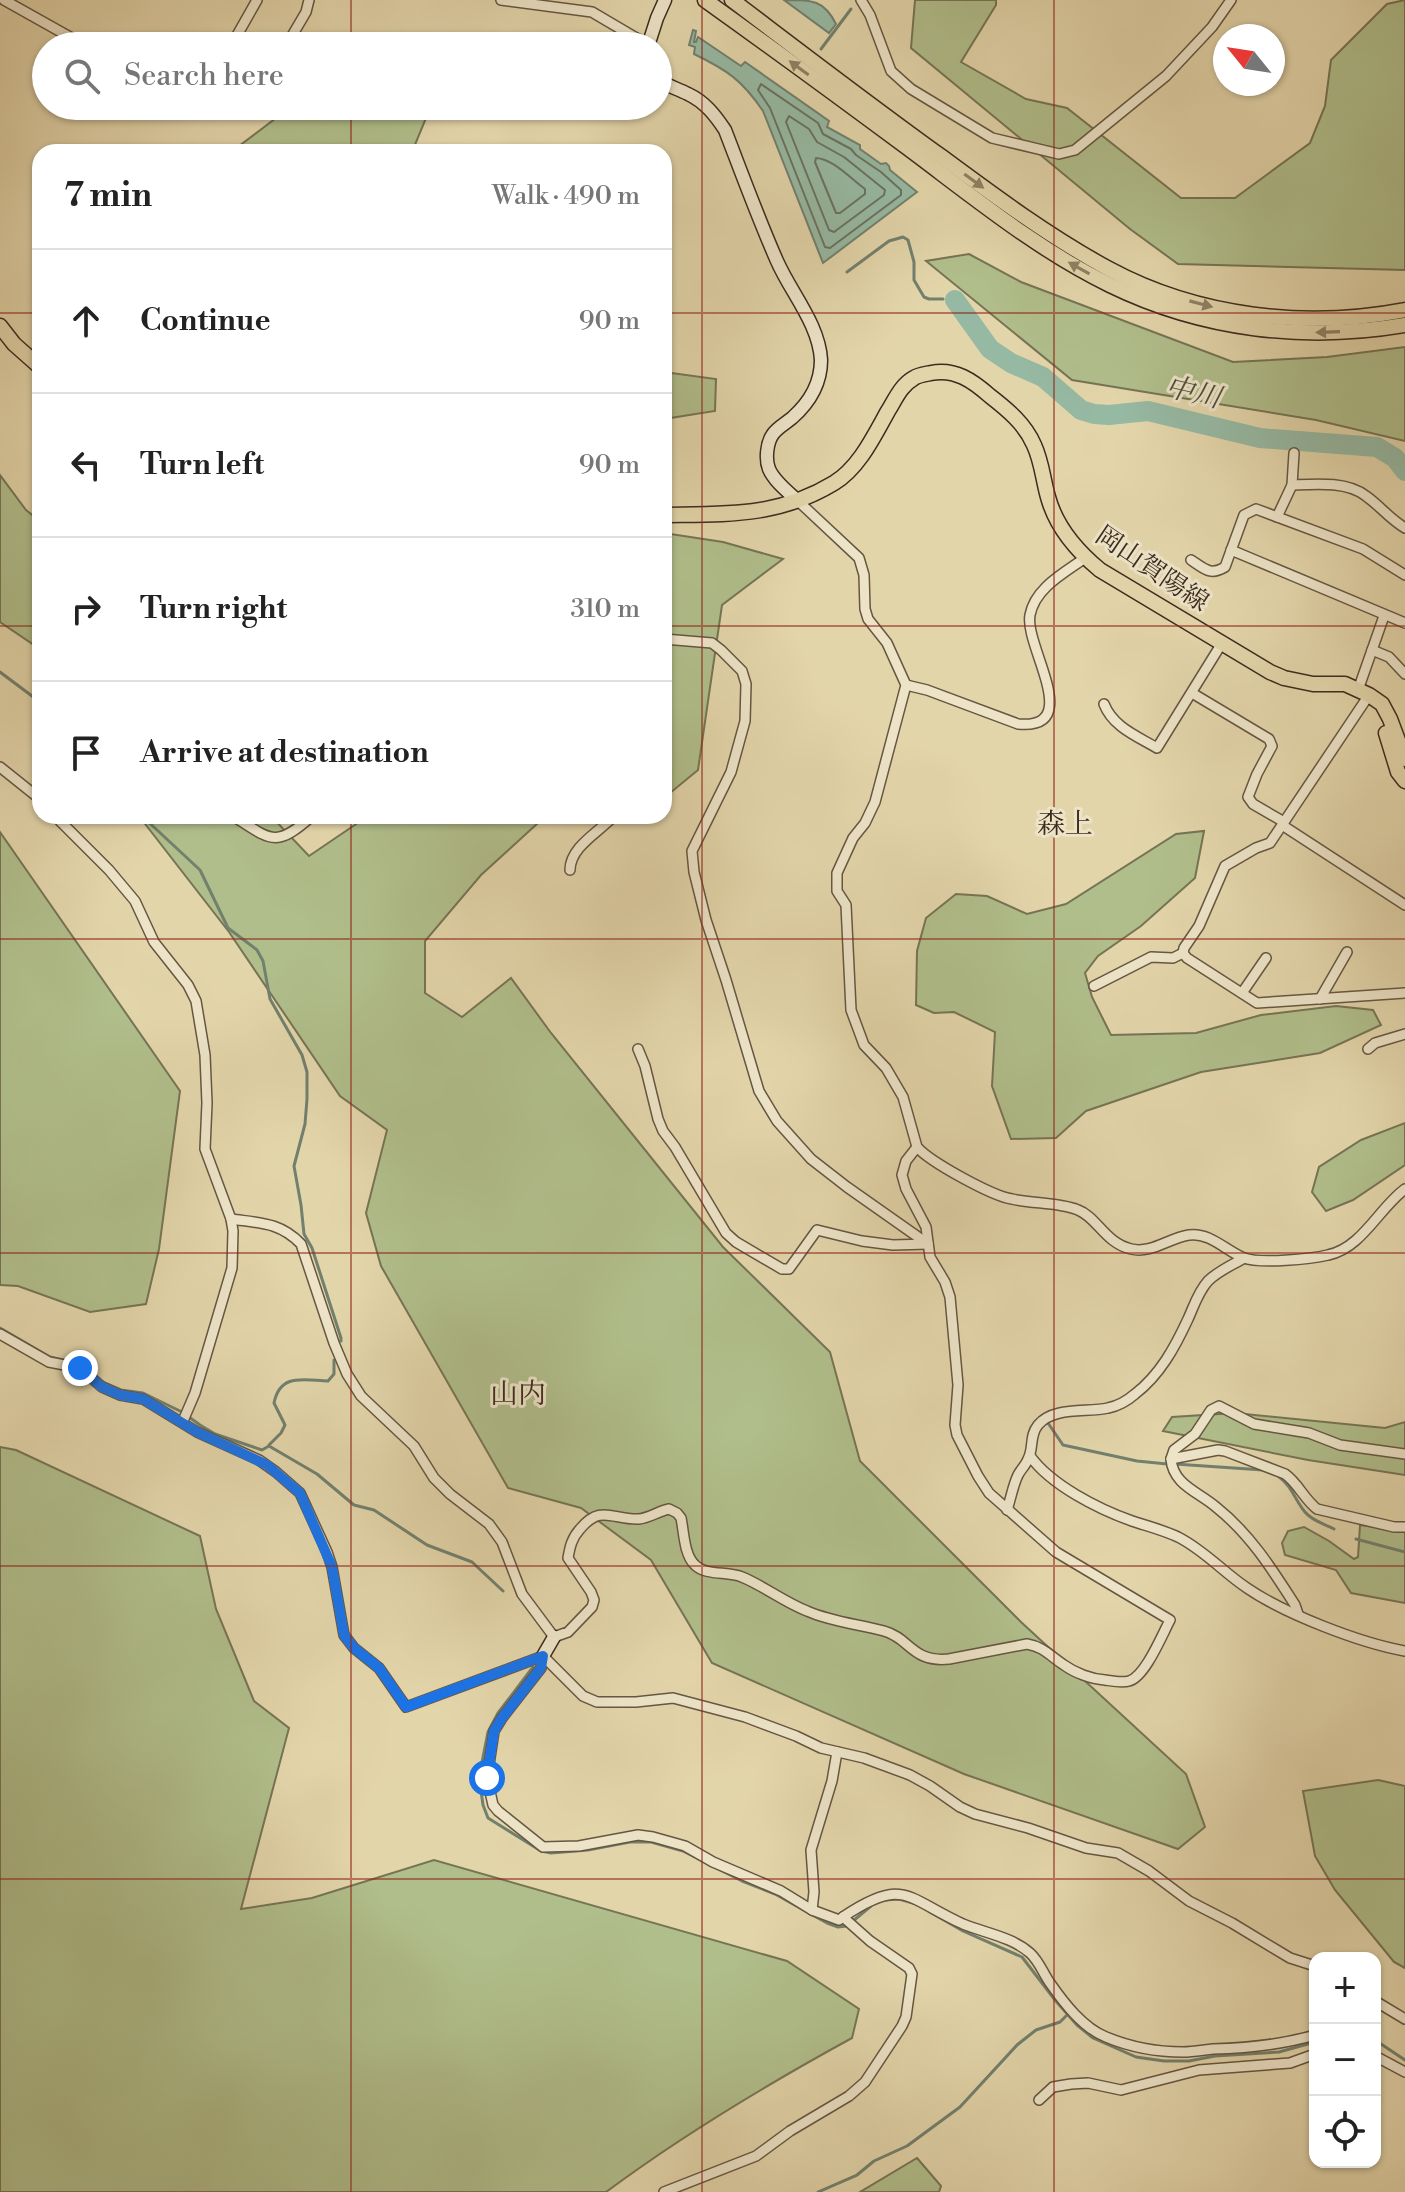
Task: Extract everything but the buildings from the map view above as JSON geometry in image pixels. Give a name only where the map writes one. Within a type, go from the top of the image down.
[{"type":"main road","points":[[705,0],[1013,226],[1109,284],[1151,303],[1236,326],[1321,333],[1405,325]]},
{"type":"main road","points":[[732,0],[1013,209],[1110,269],[1158,291],[1204,306],[1271,317],[1348,318],[1405,310]]},
{"type":"main road","points":[[0,326],[32,360]]},
{"type":"main road","name":"岡山賀陽線","points":[[672,515],[743,514],[773,509],[797,500],[838,480],[857,462],[900,390],[913,378],[941,371],[960,375],[973,381],[1019,421],[1033,442],[1048,499],[1058,521],[1085,558],[1100,570],[1270,672],[1313,684],[1345,684],[1366,695]]},
{"type":"main road","points":[[1366,695],[1382,704],[1405,759]]},
{"type":"main road","points":[[1366,695],[1380,711],[1395,763],[1405,781]]},
{"type":"street","points":[[0,5],[3,0],[61,32]]},
{"type":"street","points":[[239,32],[257,0]]},
{"type":"street","points":[[294,32],[309,0]]},
{"type":"street","points":[[501,0],[592,12],[625,32]]},
{"type":"street","points":[[652,32],[665,0]]},
{"type":"street","points":[[861,0],[870,15],[891,71],[911,89],[992,138],[1059,154],[1075,150],[1166,76],[1212,27],[1231,0]]},
{"type":"street","points":[[672,87],[704,104],[725,130],[778,262],[820,350],[821,370],[815,389],[807,403],[773,434],[768,445],[769,469],[859,558],[864,575],[868,619],[887,643],[906,685],[875,802],[865,823],[853,838],[837,873],[837,891],[846,905],[851,1010],[864,1045],[886,1068],[903,1097],[917,1147],[932,1161],[1002,1197],[1079,1210],[1107,1237],[1129,1249],[1139,1250],[1190,1235],[1220,1243],[1244,1258],[1266,1260],[1327,1255],[1342,1251],[1354,1241],[1405,1189]]},
{"type":"street","points":[[1277,517],[1292,485],[1294,453]]},
{"type":"street","points":[[1292,485],[1351,487],[1363,493],[1405,528]]},
{"type":"street","points":[[1191,560],[1209,571],[1216,572],[1225,567],[1244,515],[1256,509],[1363,549],[1405,575]]},
{"type":"street","points":[[1231,550],[1405,623]]},
{"type":"street","points":[[906,685],[1018,724],[1034,726],[1044,721],[1051,707],[1044,670],[1029,626],[1030,613],[1035,599],[1046,587],[1085,558]]},
{"type":"street","points":[[1094,986],[1151,957],[1173,958],[1183,953],[1199,926],[1225,866],[1270,843],[1366,695],[1372,650],[1384,616]]},
{"type":"street","points":[[672,640],[712,643],[742,671],[746,684],[745,721],[731,772],[692,851],[706,920],[759,1091],[777,1121],[811,1159],[928,1244]]},
{"type":"street","points":[[1104,704],[1109,716],[1119,726],[1157,748],[1222,643]]},
{"type":"street","points":[[1372,650],[1389,657],[1405,674]]},
{"type":"street","points":[[1192,693],[1269,739],[1272,746],[1248,797],[1253,804],[1405,905]]},
{"type":"street","points":[[0,767],[32,793]]},
{"type":"street","points":[[63,824],[135,901],[154,942],[188,985],[196,1001],[206,1071],[205,1149],[233,1231],[232,1268],[195,1393],[185,1416]]},
{"type":"street","points":[[246,824],[270,838],[281,839],[303,824]]},
{"type":"street","points":[[570,870],[576,851],[605,824]]},
{"type":"street","points":[[1320,999],[1347,952]]},
{"type":"street","points":[[1183,953],[1257,1003],[1405,993]]},
{"type":"street","points":[[1242,993],[1266,958]]},
{"type":"street","points":[[1368,1049],[1375,1043],[1405,1034]]},
{"type":"street","points":[[638,1049],[663,1131],[726,1233],[736,1242],[782,1269],[789,1269],[817,1230],[893,1245],[928,1244]]},
{"type":"street","points":[[664,2192],[756,2156],[790,2131],[837,2105],[865,2082],[906,2017],[912,1974],[909,1968],[847,1922],[812,1910],[761,1881],[713,1862],[685,1846],[638,1835],[579,1846],[543,1847],[493,1805],[487,1778],[494,1731],[541,1668],[543,1656],[554,1637],[568,1632],[592,1607],[594,1600],[591,1592],[568,1558],[570,1545],[589,1518],[601,1515],[637,1519],[669,1509],[681,1518],[690,1559],[697,1568],[742,1577],[803,1610],[830,1620],[888,1631],[919,1654],[938,1660],[1027,1644],[1039,1646],[1066,1667],[1097,1680],[1132,1681],[1141,1674],[1170,1620],[1056,1552],[1007,1510],[983,1484],[957,1435],[955,1425],[958,1385],[950,1297],[930,1257],[926,1227],[902,1175],[911,1151],[917,1147]]},
{"type":"street","points":[[231,1219],[276,1225],[301,1244],[334,1343],[347,1374],[361,1396],[414,1446],[434,1478],[489,1524],[502,1542],[522,1594],[554,1637]]},
{"type":"street","points":[[1007,1510],[1017,1477],[1030,1456],[1033,1432],[1040,1422],[1049,1416],[1109,1408],[1126,1402],[1139,1392],[1174,1349],[1200,1291],[1218,1273],[1244,1258]]},
{"type":"street","points":[[0,1334],[49,1362],[80,1368],[102,1387],[120,1395],[143,1399],[185,1416],[197,1432],[267,1465],[300,1493],[332,1567],[344,1635],[354,1648],[379,1668],[406,1707],[543,1656]]},
{"type":"street","points":[[1298,1614],[1256,1546],[1215,1506],[1185,1486],[1174,1474],[1171,1459],[1174,1450],[1195,1434],[1211,1410],[1219,1406],[1254,1424],[1309,1433],[1340,1445],[1405,1454]]},
{"type":"street","points":[[1171,1459],[1225,1451],[1285,1474],[1317,1509],[1405,1527]]},
{"type":"street","points":[[1030,1456],[1040,1470],[1088,1501],[1123,1518],[1176,1536],[1247,1588],[1298,1614],[1387,1648],[1405,1651]]},
{"type":"street","points":[[543,1656],[583,1696],[597,1702],[673,1698],[745,1717],[821,1748],[864,1758],[910,1775],[975,1814],[1086,1848],[1118,1853],[1149,1871],[1189,1901],[1290,1958],[1309,1964]]},
{"type":"street","points":[[812,1910],[811,1850],[832,1781],[837,1752]]},
{"type":"street","points":[[847,1922],[879,1896],[907,1895],[1030,1953],[1050,1983],[1092,2030],[1106,2037],[1192,2061],[1290,2063],[1309,2056]]},
{"type":"street","points":[[1381,2005],[1405,2019]]},
{"type":"street","points":[[1039,2100],[1053,2087],[1088,2083],[1121,2090],[1192,2061],[1309,2036]]},
{"type":"street","points":[[1381,2059],[1405,2072]]},
{"type":"shaded area","points":[[915,0],[996,0],[996,5],[961,62],[1026,99],[1067,108],[1181,198],[1235,198],[1310,143],[1325,106],[1331,60],[1387,4],[1405,0],[1405,270],[1178,264],[1130,229],[911,48]]},
{"type":"shaded area","points":[[273,120],[425,120],[415,144],[242,144]]},
{"type":"shaded area","points":[[969,254],[1021,282],[1233,362],[1327,357],[1405,347],[1405,441],[1316,420],[1072,380],[926,261]]},
{"type":"shaded area","points":[[672,373],[716,379],[715,411],[672,418]]},
{"type":"shaded area","points":[[0,475],[32,515],[32,644],[0,622]]},
{"type":"shaded area","points":[[672,534],[723,542],[783,559],[722,605],[698,770],[672,791]]},
{"type":"shaded area","points":[[145,824],[279,824],[309,856],[356,824],[537,824],[481,875],[425,941],[425,993],[462,1017],[511,978],[551,1033],[723,1247],[830,1352],[860,1461],[1021,1622],[1186,1774],[1205,1827],[1178,1849],[964,1774],[712,1663],[651,1560],[581,1508],[508,1488],[381,1266],[366,1213],[387,1130],[340,1096],[229,932]]},
{"type":"shaded area","points":[[1204,831],[1195,878],[1141,926],[1098,956],[1085,973],[1092,997],[1111,1035],[1196,1033],[1261,1015],[1336,1006],[1373,1010],[1381,1025],[1320,1053],[1201,1072],[1086,1111],[1056,1138],[1011,1139],[992,1086],[995,1032],[954,1012],[934,1013],[916,1005],[917,951],[926,918],[956,894],[987,896],[1027,914],[1066,904],[1176,834]]},
{"type":"shaded area","points":[[0,832],[180,1091],[159,1249],[146,1304],[90,1312],[18,1286],[0,1285]]},
{"type":"shaded area","points":[[1405,1123],[1405,1165],[1353,1200],[1326,1211],[1312,1192],[1319,1167],[1361,1140]]},
{"type":"shaded area","points":[[1235,1413],[1385,1428],[1405,1422],[1405,1475],[1308,1460],[1163,1431],[1172,1417]]},
{"type":"shaded area","points":[[0,1447],[16,1450],[200,1536],[216,1609],[254,1701],[289,1728],[241,1909],[312,1898],[434,1860],[787,1961],[859,2009],[852,2038],[726,2111],[606,2192],[0,2192]]},
{"type":"shaded area","points":[[1360,1525],[1405,1531],[1405,1603],[1351,1593],[1336,1570],[1285,1555],[1282,1543],[1288,1531],[1304,1527],[1354,1559],[1358,1557]]},
{"type":"shaded area","points":[[1378,1780],[1405,1786],[1405,1968],[1394,1962],[1335,1890],[1315,1856],[1303,1791]]},
{"type":"shaded area","points":[[917,2158],[941,2186],[939,2192],[860,2192]]},
{"type":"water","points":[[784,0],[816,3],[827,10],[836,24],[829,33]]},
{"type":"water","points":[[693,30],[696,31],[694,42],[698,37],[741,66],[745,62],[829,121],[827,127],[860,145],[860,149],[881,164],[886,163],[917,192],[823,263],[763,111],[733,77],[694,54],[695,47],[689,45]]},
{"type":"waterway","points":[[821,49],[851,9]]},
{"type":"waterway","points":[[847,272],[889,241],[903,237],[908,240],[914,262],[914,280],[924,297],[943,299]]},
{"type":"waterway","name":"中川","points":[[955,300],[990,349],[1011,363],[1043,377],[1081,410],[1109,415],[1148,411],[1260,438],[1377,447],[1395,458],[1405,471]]},
{"type":"waterway","points":[[0,672],[32,696]]},
{"type":"waterway","points":[[151,824],[200,870],[228,928],[257,950],[263,961],[270,999],[302,1055],[307,1072],[307,1099],[305,1124],[294,1166],[304,1234],[312,1248],[341,1341]]},
{"type":"waterway","points":[[0,1328],[50,1357],[85,1365],[100,1381],[121,1390],[143,1393],[182,1412],[215,1434],[262,1450],[269,1446],[317,1474],[354,1505],[374,1510],[427,1545],[472,1562],[503,1591]]},
{"type":"waterway","points":[[269,1445],[285,1425],[274,1403],[281,1387],[294,1380],[328,1381],[334,1374],[334,1360]]},
{"type":"waterway","points":[[1048,1423],[1063,1445],[1137,1461],[1167,1464]]},
{"type":"waterway","points":[[1175,1464],[1263,1470]]},
{"type":"waterway","points":[[1278,1476],[1308,1515],[1334,1529]]},
{"type":"waterway","points":[[1356,1539],[1405,1552]]},
{"type":"waterway","points":[[533,1667],[498,1713],[488,1732],[479,1777],[488,1818],[541,1851],[551,1853],[630,1842],[651,1842],[683,1851],[838,1927],[847,1926],[871,1906]]},
{"type":"waterway","points":[[885,1900],[899,1899],[913,1903]]},
{"type":"waterway","points":[[930,1912],[963,1931],[1022,1957],[1077,2025],[1093,2038],[1136,2057],[1189,2061],[1279,2052],[1309,2044]]},
{"type":"waterway","points":[[818,2192],[857,2175],[874,2161],[907,2146],[960,2107],[1017,2045],[1036,2030],[1060,2022],[1068,2014]]},
{"type":"waterway","points":[[1381,2044],[1405,2060]]},
{"type":"district","name":"森上","points":[[1065,824]]},
{"type":"district","name":"山内","points":[[518,1394]]},
{"type":"route","points":[[80,1368],[102,1387],[120,1395],[143,1399],[197,1432],[267,1465],[300,1493],[332,1567],[344,1635],[354,1648],[379,1668],[406,1707],[543,1656],[541,1668],[494,1731],[487,1778]]}]
